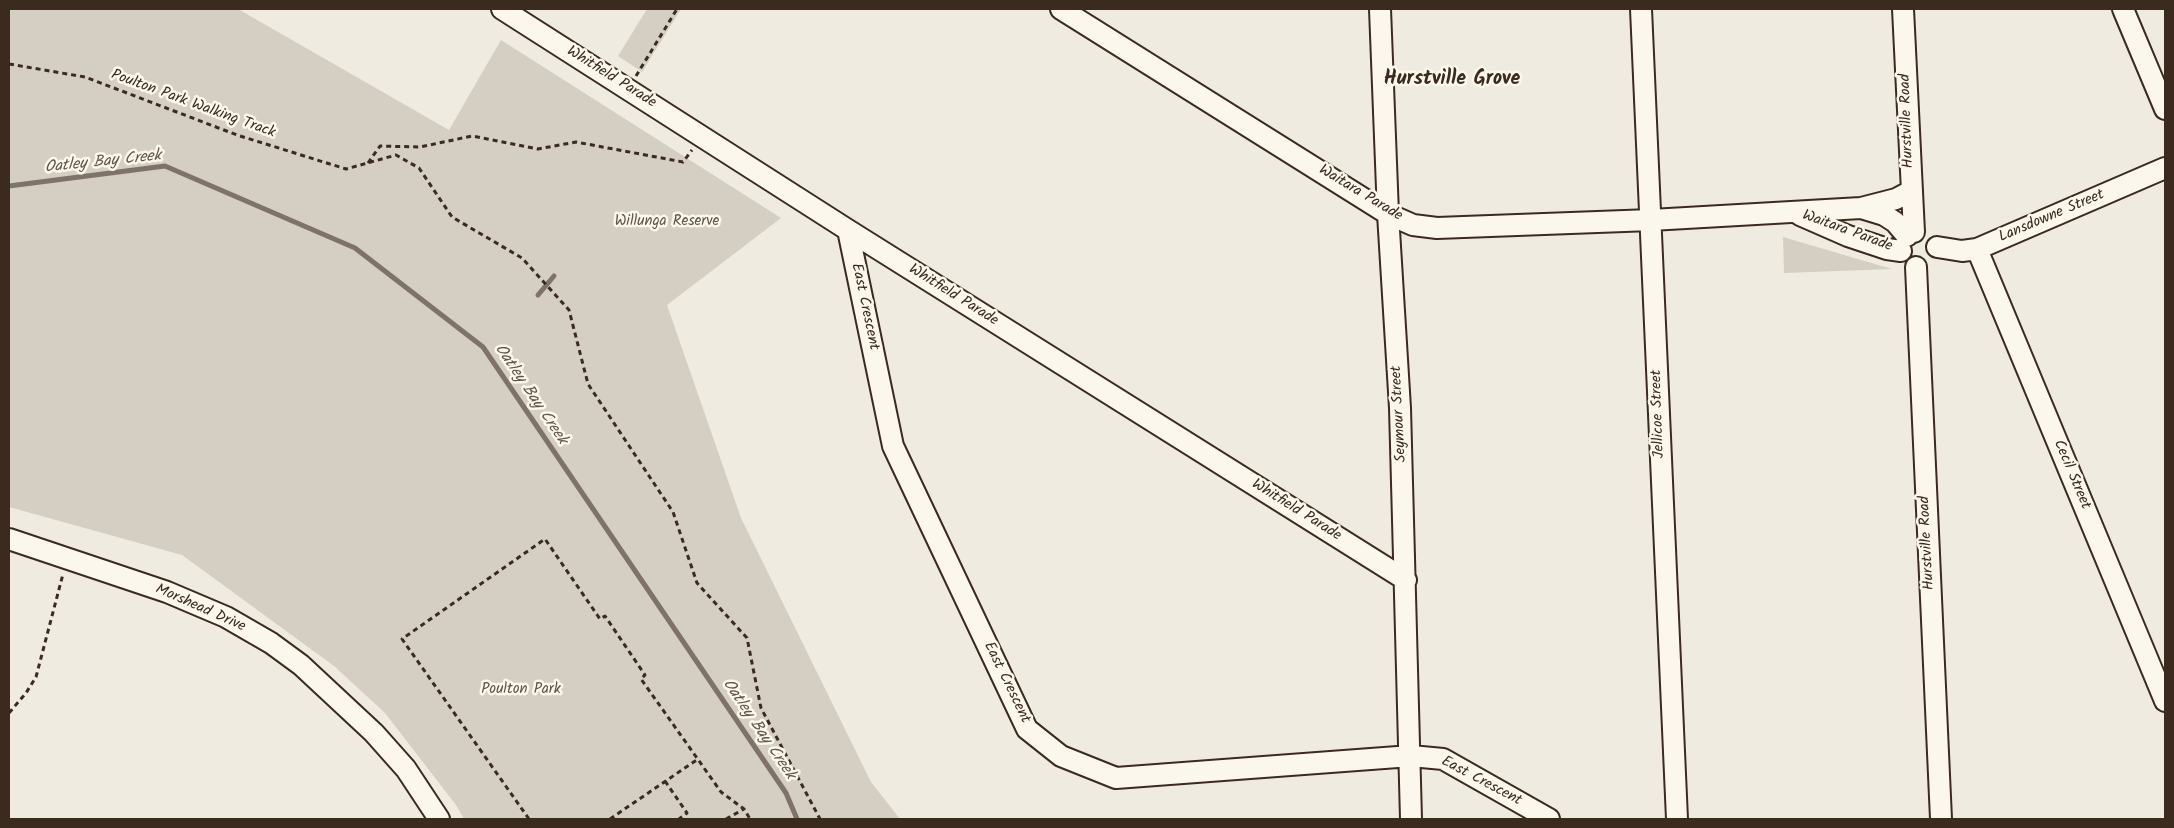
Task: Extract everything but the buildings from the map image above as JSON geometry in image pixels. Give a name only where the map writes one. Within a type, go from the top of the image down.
[{"type":"street","name":"Whitfield Parade","points":[[502,9],[848,230],[1406,580]]},
{"type":"street","name":"Waitara Parade","points":[[1060,9],[1388,214],[1413,225],[1437,228],[1651,220],[1861,208],[1884,215],[1895,222],[1907,240],[1887,249],[1848,236],[1794,213]]},
{"type":"street","name":"Seymour Street","points":[[1380,9],[1388,214],[1400,408],[1411,756],[1411,819]]},
{"type":"street","name":"Jellicoe Street","points":[[1642,9],[1677,819]]},
{"type":"street","name":"Hurstville Road","points":[[1903,9],[1911,191],[1907,240]]},
{"type":"street","points":[[2123,9],[2165,109]]},
{"type":"street","name":"Lansdowne Street","points":[[1937,247],[1962,251],[1977,249],[2165,168]]},
{"type":"street","points":[[1861,208],[1896,199],[1911,191]]},
{"type":"street","name":"East Crescent","points":[[848,230],[893,446],[1027,728],[1061,756],[1116,778],[1411,756],[1443,758],[1549,819]]},
{"type":"street","points":[[1926,233],[1931,236],[1937,247],[1937,253],[1931,263],[1921,268],[1905,262],[1907,240],[1926,233]]},
{"type":"street","name":"Cecil Street","points":[[1977,249],[2165,701]]},
{"type":"street","name":"Hurstville Road","points":[[1916,267],[1941,819]]},
{"type":"street","name":"Morshead Drive","points":[[9,539],[197,604],[226,617],[270,643],[308,672],[374,733],[406,769],[439,819]]},
{"type":"path","points":[[628,88],[677,9]]},
{"type":"path","name":"Poulton Park Walking Track","points":[[9,64],[84,77],[237,136],[346,169],[396,155],[419,168],[452,217],[522,258],[569,310],[588,384],[673,512],[697,583],[747,638],[761,708],[820,819]]},
{"type":"path","points":[[368,163],[380,146],[420,146],[472,136],[538,149],[576,142],[683,162],[692,150]]},
{"type":"path","points":[[529,819],[402,639],[545,539],[600,619],[605,616],[646,675],[641,679],[721,792],[744,810],[750,819]]},
{"type":"path","points":[[9,713],[26,694],[36,676],[67,558]]},
{"type":"path","points":[[610,819],[698,759]]},
{"type":"path","points":[[665,782],[687,813],[679,819]]},
{"type":"path","points":[[726,819],[744,810]]},
{"type":"green space","points":[[9,9],[238,9],[449,130],[501,40],[781,218],[667,305],[741,518],[871,782],[900,819],[464,819],[456,805],[385,713],[334,666],[182,555],[9,507]]},
{"type":"green space","points":[[647,9],[681,9],[642,72],[618,56]]},
{"type":"green space","points":[[1783,237],[1892,269],[1784,273]]},
{"type":"waterway","name":"Oatley Bay Creek","points":[[9,186],[165,166],[355,248],[483,347],[786,793],[797,819]]},
{"type":"waterway","points":[[538,295],[554,276]]},
{"type":"district","name":"Hurstville Grove","points":[[1452,81]]},
{"type":"park label","name":"Willunga Reserve","points":[[667,222]]},
{"type":"park label","name":"Poulton Park","points":[[521,690]]}]
